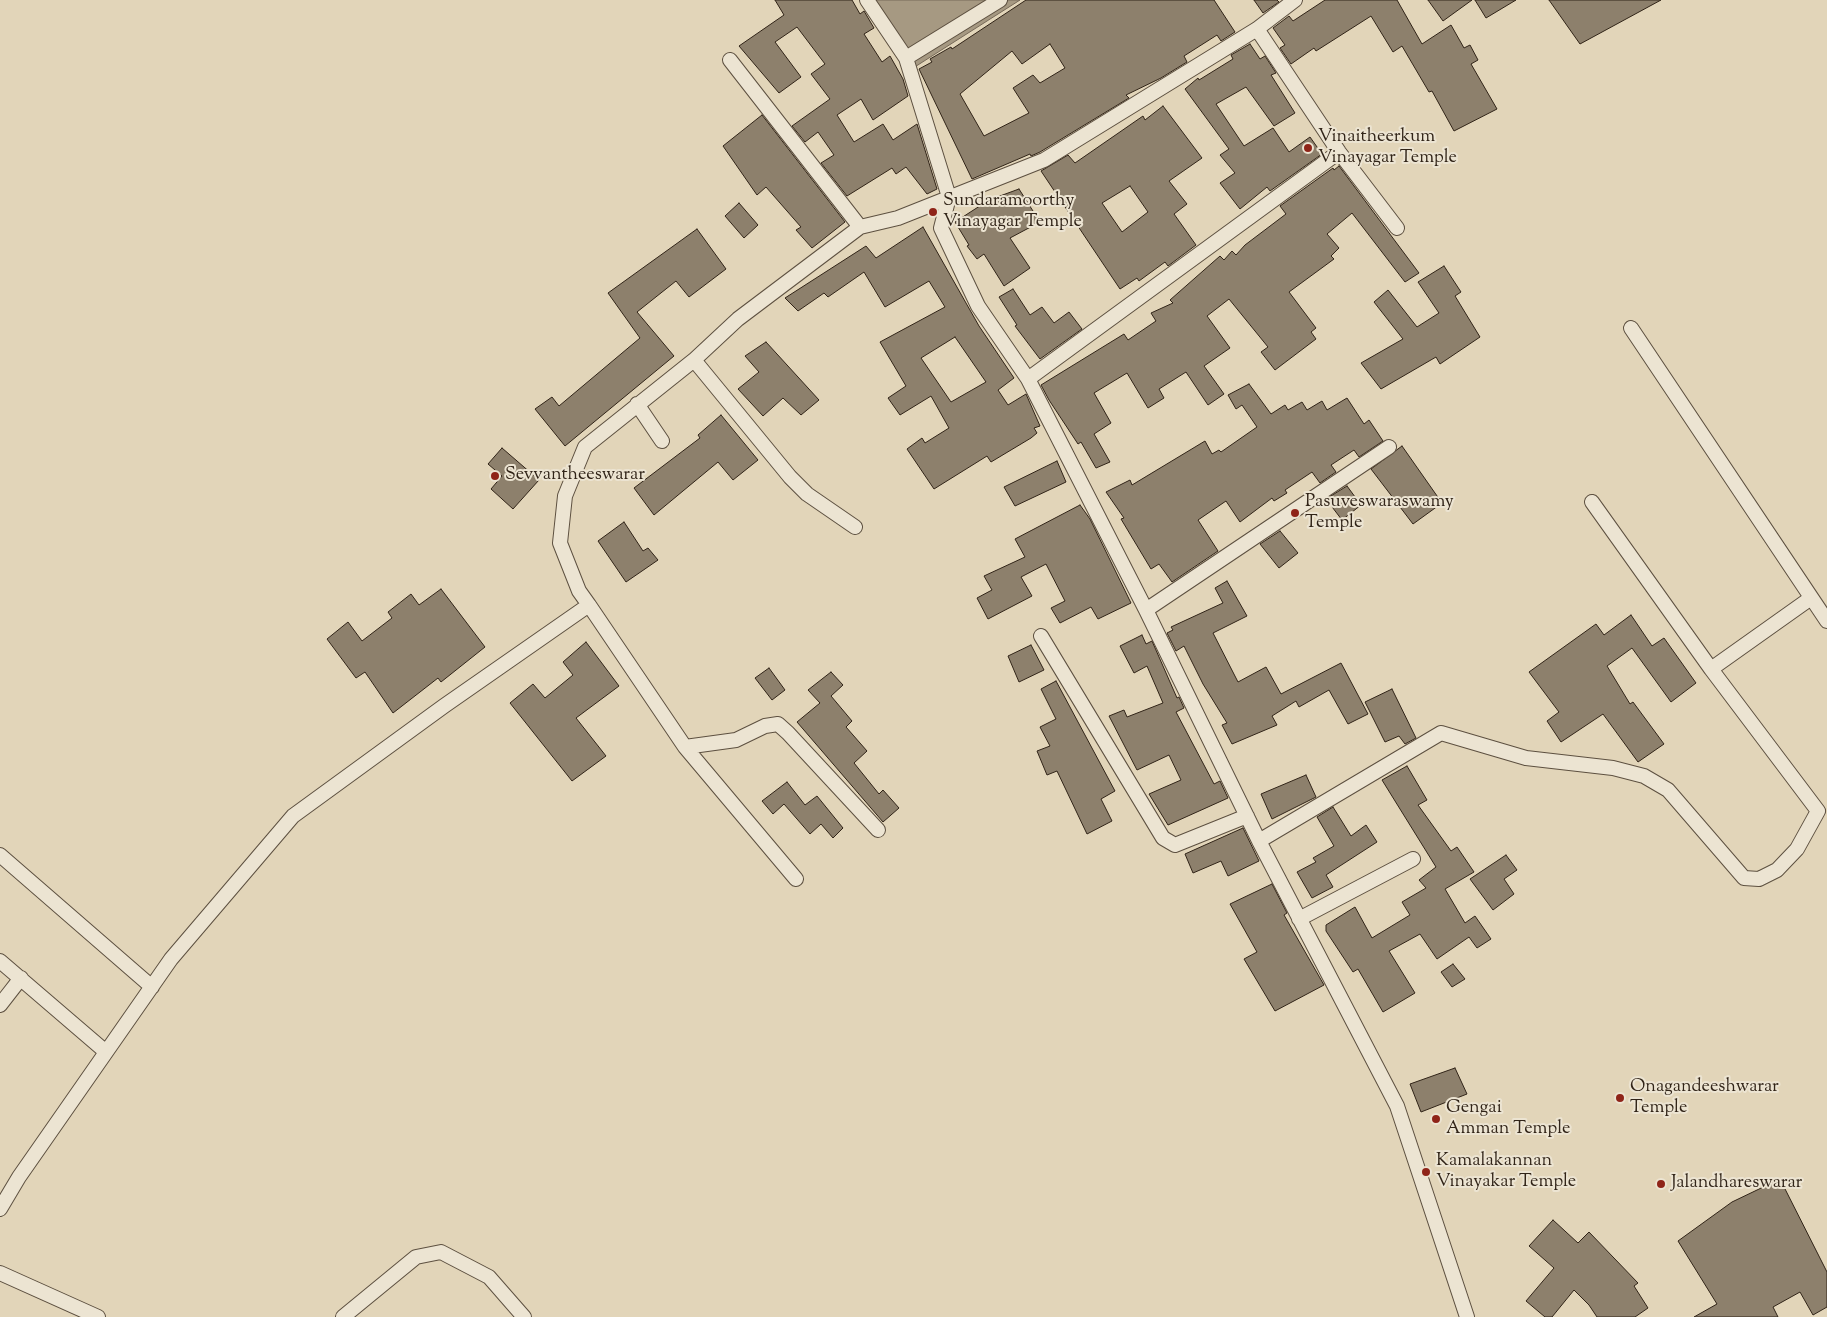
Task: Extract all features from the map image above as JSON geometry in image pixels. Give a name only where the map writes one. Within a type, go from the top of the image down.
[{"type":"street","points":[[867,0],[906,58],[949,197],[941,228],[978,306],[1028,379],[1146,610],[1259,841],[1397,1106],[1467,1317]]},
{"type":"street","points":[[906,58],[1000,0]]},
{"type":"street","points":[[796,879],[685,747],[579,591],[560,543],[565,496],[584,447],[694,360],[738,319],[860,226],[898,218],[1044,160],[1257,29],[1295,0]]},
{"type":"street","points":[[1257,29],[1339,152],[1397,228]]},
{"type":"street","points":[[730,60],[860,226]]},
{"type":"street","points":[[1028,379],[1339,152]]},
{"type":"street","points":[[1631,328],[1827,621]]},
{"type":"street","points":[[694,360],[807,494],[855,527]]},
{"type":"street","points":[[636,404],[662,441]]},
{"type":"street","points":[[1146,610],[1389,447]]},
{"type":"street","points":[[1259,841],[1441,733],[1526,758],[1613,768],[1644,776],[1668,790],[1744,878],[1759,879],[1777,870],[1798,849],[1822,808],[1711,670],[1592,502]]},
{"type":"street","points":[[1711,670],[1811,598]]},
{"type":"street","points":[[0,1209],[19,1177],[171,959],[292,816],[444,706],[589,605]]},
{"type":"street","points":[[1041,636],[1163,838],[1175,844],[1247,816]]},
{"type":"street","points":[[685,747],[736,740],[765,726],[778,724],[878,830]]},
{"type":"street","points":[[0,855],[152,987]]},
{"type":"street","points":[[1299,919],[1413,859]]},
{"type":"street","points":[[0,960],[106,1052]]},
{"type":"street","points":[[0,1005],[21,978]]},
{"type":"street","points":[[343,1317],[416,1257],[441,1252],[489,1277],[524,1317]]},
{"type":"street","points":[[0,1274],[98,1317]]},
{"type":"shaded area","points":[[868,0],[1020,0],[910,70]]},
{"type":"building","points":[[775,0],[852,0],[860,14],[864,11],[874,28],[864,34],[882,62],[890,56],[903,79],[908,96],[873,120],[861,99],[837,115],[854,142],[883,124],[893,140],[917,124],[937,189],[927,194],[906,167],[896,174],[892,168],[847,196],[821,163],[834,155],[818,132],[805,142],[792,126],[830,99],[811,74],[825,64],[797,27],[775,42],[801,77],[779,93],[739,46],[784,15]]},
{"type":"building","points":[[1026,0],[1214,0],[1235,32],[1221,41],[1217,35],[1184,56],[1187,62],[1161,78],[1126,95],[1129,98],[1040,152],[1031,156],[1030,154],[972,179],[919,69],[932,62],[930,59],[951,47],[952,49]],"holes":[[[1050,44],[1065,68],[1040,83],[1033,75],[1013,88],[1029,113],[984,136],[960,94],[1012,51],[1022,64]]]},
{"type":"building","points":[[1254,0],[1277,0],[1279,2],[1263,13]]},
{"type":"building","points":[[1325,0],[1397,0],[1422,44],[1451,25],[1464,48],[1470,45],[1478,60],[1471,64],[1497,109],[1454,131],[1432,91],[1429,92],[1402,46],[1393,52],[1371,16],[1316,51],[1314,48],[1291,64],[1280,48],[1285,45],[1273,28],[1289,16],[1293,21]]},
{"type":"building","points":[[1428,0],[1472,0],[1443,21]]},
{"type":"building","points":[[1475,0],[1516,0],[1486,18]]},
{"type":"building","points":[[1549,0],[1661,0],[1580,44]]},
{"type":"building","points":[[1250,44],[1260,59],[1265,56],[1276,73],[1271,75],[1295,113],[1274,126],[1246,87],[1216,104],[1244,146],[1273,128],[1289,152],[1310,137],[1322,154],[1270,191],[1267,187],[1240,209],[1220,183],[1235,173],[1220,155],[1229,149],[1185,89],[1198,78],[1199,80],[1233,59],[1231,55]]},
{"type":"building","points":[[1163,106],[1202,158],[1169,181],[1187,204],[1174,214],[1196,245],[1168,266],[1165,262],[1139,281],[1137,278],[1120,289],[1041,171],[1068,155],[1075,163],[1143,116],[1145,120]],"holes":[[[1130,186],[1148,212],[1122,232],[1102,203]]]},
{"type":"building","points":[[762,115],[845,222],[812,248],[796,230],[801,227],[766,187],[757,195],[723,146]]},
{"type":"building","points":[[1339,166],[1419,273],[1405,282],[1352,213],[1327,234],[1339,248],[1331,256],[1334,259],[1289,292],[1316,328],[1311,332],[1316,339],[1275,370],[1261,352],[1268,347],[1229,299],[1207,316],[1230,348],[1204,366],[1224,394],[1208,405],[1186,372],[1159,389],[1164,398],[1148,408],[1127,373],[1094,393],[1111,423],[1094,434],[1110,462],[1096,468],[1081,442],[1078,444],[1041,385],[1124,334],[1128,340],[1156,321],[1151,313],[1173,303],[1170,300],[1220,256],[1224,260],[1232,251],[1236,255],[1245,245],[1286,214],[1280,206],[1333,168],[1334,170]]},
{"type":"building","points":[[1019,189],[1040,222],[1010,238],[1030,268],[1004,286],[984,254],[977,259],[967,246],[969,245],[955,222],[989,200]]},
{"type":"building","points":[[739,203],[758,225],[744,238],[725,216]]},
{"type":"building","points":[[923,227],[979,326],[1014,378],[998,390],[1008,405],[1026,394],[1040,426],[1034,428],[1037,433],[1031,438],[991,462],[987,456],[934,489],[907,449],[922,438],[925,443],[949,428],[931,396],[900,415],[888,398],[906,386],[880,342],[945,307],[929,281],[885,307],[864,272],[828,297],[824,293],[798,311],[785,298],[866,246],[876,258]],"holes":[[[955,337],[986,382],[951,402],[921,358]]]},
{"type":"building","points":[[697,229],[726,269],[689,297],[676,281],[637,312],[674,356],[565,446],[535,409],[552,397],[559,406],[640,338],[608,293]]},
{"type":"building","points":[[1444,266],[1461,292],[1455,296],[1480,337],[1440,364],[1436,357],[1381,389],[1361,363],[1403,339],[1374,302],[1388,290],[1417,327],[1439,313],[1418,282]]},
{"type":"building","points":[[1013,289],[1030,315],[1042,307],[1054,323],[1069,312],[1082,329],[1040,359],[1015,326],[1017,325],[999,297]]},
{"type":"building","points":[[766,342],[819,400],[801,415],[783,398],[763,416],[738,389],[759,372],[745,356]]},
{"type":"building","points":[[1249,384],[1271,414],[1285,405],[1288,410],[1302,402],[1307,410],[1322,401],[1327,410],[1347,398],[1364,424],[1369,420],[1383,441],[1359,457],[1354,450],[1331,465],[1336,472],[1320,483],[1312,472],[1285,490],[1287,493],[1274,501],[1272,498],[1240,522],[1226,501],[1198,520],[1218,551],[1172,582],[1159,564],[1151,569],[1121,519],[1124,518],[1106,492],[1130,480],[1132,485],[1205,441],[1212,454],[1219,450],[1221,452],[1257,427],[1242,405],[1236,409],[1228,395]]},
{"type":"building","points":[[721,415],[758,460],[733,480],[718,462],[654,515],[634,488],[700,438],[698,435]]},
{"type":"building","points":[[1402,446],[1442,503],[1413,524],[1371,469]]},
{"type":"building","points":[[502,448],[539,480],[513,509],[491,489],[502,476],[488,464]]},
{"type":"building","points":[[1057,461],[1066,482],[1015,506],[1004,487]]},
{"type":"building","points":[[1347,486],[1361,505],[1342,520],[1326,499]]},
{"type":"building","points":[[1080,505],[1090,519],[1131,603],[1098,619],[1091,607],[1060,623],[1051,608],[1065,601],[1046,564],[1021,577],[1032,596],[988,619],[977,598],[992,590],[984,576],[1025,557],[1015,539]]},
{"type":"building","points":[[624,522],[643,551],[648,548],[658,560],[626,582],[598,541]]},
{"type":"building","points":[[1280,531],[1298,553],[1279,568],[1260,544]]},
{"type":"building","points":[[1227,581],[1247,616],[1213,633],[1238,682],[1266,667],[1281,694],[1341,663],[1368,714],[1348,724],[1329,690],[1299,707],[1296,701],[1272,716],[1277,725],[1232,744],[1222,725],[1227,723],[1203,684],[1184,646],[1176,651],[1167,633],[1173,630],[1171,627],[1223,603],[1215,588]]},
{"type":"building","points":[[441,589],[485,647],[441,682],[438,678],[393,713],[365,672],[356,678],[327,639],[348,622],[362,641],[392,618],[388,612],[411,594],[419,605]]},
{"type":"building","points":[[1631,615],[1652,646],[1664,638],[1696,683],[1671,702],[1632,648],[1607,666],[1630,704],[1633,702],[1664,744],[1638,762],[1603,714],[1561,742],[1547,721],[1559,712],[1529,672],[1596,624],[1604,635]]},
{"type":"building","points":[[1142,635],[1146,644],[1152,641],[1177,698],[1179,697],[1184,708],[1176,712],[1214,784],[1220,781],[1228,798],[1168,825],[1149,794],[1181,780],[1169,755],[1137,770],[1109,716],[1124,710],[1127,717],[1163,703],[1147,666],[1134,673],[1120,646]]},
{"type":"building","points":[[586,642],[619,686],[576,718],[606,756],[572,781],[510,703],[533,684],[545,698],[573,675],[563,662]]},
{"type":"building","points":[[1031,645],[1044,670],[1019,682],[1008,656]]},
{"type":"building","points":[[769,668],[785,690],[772,700],[755,678]]},
{"type":"building","points":[[831,672],[843,685],[831,696],[852,721],[846,727],[867,751],[854,763],[879,794],[883,790],[899,808],[883,822],[797,722],[820,703],[808,690]]},
{"type":"building","points":[[1056,681],[1115,791],[1101,799],[1112,821],[1087,834],[1057,771],[1047,775],[1037,751],[1050,746],[1040,727],[1056,719],[1041,689]]},
{"type":"building","points":[[1392,689],[1416,738],[1405,744],[1399,736],[1385,742],[1365,702]]},
{"type":"building","points":[[1407,766],[1427,800],[1418,805],[1451,851],[1457,847],[1474,872],[1445,889],[1465,923],[1475,916],[1491,939],[1477,948],[1469,937],[1437,959],[1420,934],[1389,951],[1415,993],[1383,1012],[1358,969],[1353,972],[1326,931],[1326,925],[1355,907],[1372,938],[1410,915],[1402,902],[1426,888],[1419,880],[1436,867],[1382,780]]},
{"type":"building","points":[[1306,775],[1316,797],[1272,819],[1261,794]]},
{"type":"building","points":[[787,782],[805,805],[817,796],[843,828],[833,838],[821,824],[810,834],[784,804],[773,814],[762,801]]},
{"type":"building","points":[[1333,807],[1351,836],[1366,825],[1377,842],[1326,875],[1333,887],[1312,898],[1297,872],[1316,862],[1313,858],[1334,846],[1317,817]]},
{"type":"building","points":[[1243,828],[1259,861],[1228,876],[1221,861],[1193,873],[1185,854]]},
{"type":"building","points":[[1506,855],[1517,870],[1504,879],[1514,894],[1493,910],[1470,879]]},
{"type":"building","points":[[1272,884],[1287,913],[1284,915],[1324,985],[1275,1011],[1244,959],[1257,952],[1230,904]]},
{"type":"building","points":[[1453,964],[1465,979],[1452,987],[1441,972]]},
{"type":"building","points":[[1455,1068],[1467,1094],[1421,1112],[1410,1084]]},
{"type":"building","points":[[1780,1179],[1827,1272],[1827,1307],[1813,1315],[1800,1292],[1773,1307],[1778,1317],[1694,1317],[1717,1304],[1678,1241],[1732,1202]]},
{"type":"building","points":[[1553,1220],[1578,1243],[1589,1232],[1638,1283],[1634,1286],[1648,1308],[1635,1317],[1597,1317],[1589,1305],[1574,1290],[1552,1317],[1545,1317],[1526,1301],[1554,1268],[1529,1246]]},
{"type":"place","name":"Vinaitheerkum Vinayagar Temple","points":[[1308,148]]},
{"type":"place","name":"Sundaramoorthy Vinayagar Temple","points":[[933,212]]},
{"type":"place","name":"Sevvantheeswarar","points":[[495,476]]},
{"type":"place","name":"Pasuveswaraswamy Temple","points":[[1295,513]]},
{"type":"place","name":"Onagandeeshwarar Temple","points":[[1620,1098]]},
{"type":"place","name":"Gengai Amman Temple","points":[[1436,1119]]},
{"type":"place","name":"Kamalakannan Vinayakar Temple","points":[[1426,1172]]},
{"type":"place","name":"Jalandhareswarar","points":[[1661,1184]]}]
